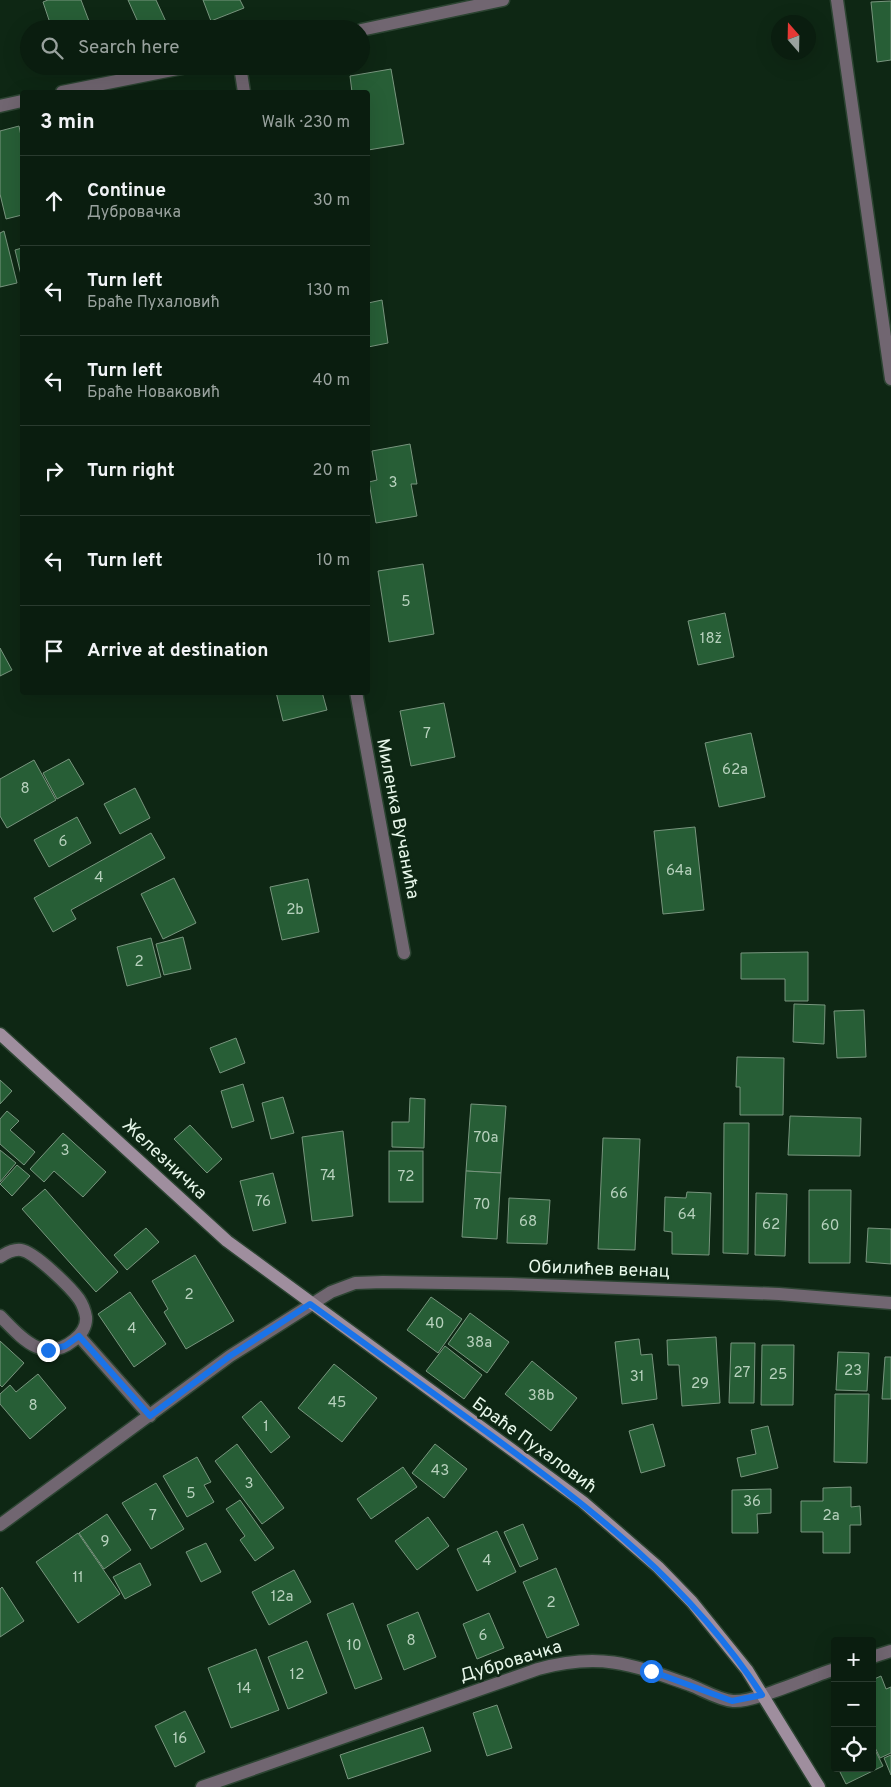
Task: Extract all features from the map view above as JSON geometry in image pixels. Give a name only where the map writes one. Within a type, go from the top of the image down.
[{"type":"main road","name":"Железничка","points":[[0,1034],[214,1230],[310,1304]]},
{"type":"main road","name":"Браће Пухаловић","points":[[310,1304],[583,1502],[658,1567],[692,1602],[747,1670],[818,1787]]},
{"type":"street","points":[[370,28],[503,0]]},
{"type":"street","points":[[837,0],[891,380]]},
{"type":"street","points":[[72,90],[147,75]]},
{"type":"street","points":[[241,75],[244,90]]},
{"type":"street","points":[[0,106],[20,101]]},
{"type":"street","name":"Миленка Вучанића","points":[[357,695],[404,953]]},
{"type":"street","points":[[0,1257],[14,1250],[30,1253],[72,1291],[83,1306],[86,1322],[79,1336],[65,1346],[56,1349],[34,1347],[0,1316]]},
{"type":"street","name":"Обилићев венац","points":[[0,1525],[230,1356],[310,1304],[331,1292],[355,1284],[383,1282],[779,1294],[891,1302]]},
{"type":"street","points":[[79,1336],[150,1416]]},
{"type":"street","points":[[876,1656],[891,1651]]},
{"type":"street","name":"Дубровачка","points":[[202,1787],[538,1669],[566,1662],[605,1660],[627,1664],[732,1701],[762,1695],[831,1670]]},
{"type":"building","points":[[48,0],[81,0],[89,20],[49,20],[43,2]]},
{"type":"building","points":[[128,0],[156,0],[165,20],[137,20]]},
{"type":"building","points":[[203,0],[240,0],[244,8],[211,20]]},
{"type":"building","points":[[891,1],[891,60],[877,62],[871,2]]},
{"type":"building","points":[[391,69],[404,144],[370,150],[370,90],[352,90],[350,76],[370,75],[370,73]]},
{"type":"building","points":[[19,126],[20,131],[20,216],[6,219],[0,194],[0,131]]},
{"type":"building","points":[[4,231],[17,283],[0,287],[0,233]]},
{"type":"building","points":[[20,249],[20,271],[15,250]]},
{"type":"building","points":[[382,300],[388,343],[370,347],[370,303]]},
{"type":"building","points":[[410,444],[417,484],[411,484],[417,516],[376,523],[370,488],[370,482],[377,480],[372,451]]},
{"type":"building","points":[[423,564],[434,634],[389,642],[378,571]]},
{"type":"building","points":[[725,613],[734,657],[698,665],[688,621]]},
{"type":"building","points":[[0,648],[12,670],[0,676]]},
{"type":"building","points":[[277,695],[323,695],[327,710],[283,721]]},
{"type":"building","points":[[444,703],[455,757],[411,766],[400,711]]},
{"type":"building","points":[[751,733],[765,797],[719,807],[705,743]]},
{"type":"building","points":[[69,759],[84,784],[57,799],[43,773]]},
{"type":"building","points":[[34,760],[56,800],[7,828],[0,816],[0,779]]},
{"type":"building","points":[[135,788],[150,818],[120,834],[104,804]]},
{"type":"building","points":[[77,817],[91,843],[49,867],[34,840]]},
{"type":"building","points":[[695,827],[704,910],[663,914],[654,831]]},
{"type":"building","points":[[151,833],[165,858],[71,910],[76,919],[53,932],[34,898]]},
{"type":"building","points":[[174,878],[196,923],[163,939],[141,894]]},
{"type":"building","points":[[308,879],[319,932],[282,940],[270,887]]},
{"type":"building","points":[[183,937],[191,969],[164,975],[156,944]]},
{"type":"building","points":[[151,938],[161,977],[127,986],[117,947]]},
{"type":"building","points":[[808,952],[808,1001],[785,1001],[785,979],[741,979],[741,953]]},
{"type":"building","points":[[794,1004],[825,1005],[824,1044],[793,1042]]},
{"type":"building","points":[[864,1010],[866,1057],[837,1058],[834,1011]]},
{"type":"building","points":[[236,1038],[245,1063],[220,1073],[210,1048]]},
{"type":"building","points":[[737,1057],[784,1058],[783,1115],[740,1115],[740,1087],[736,1087]]},
{"type":"building","points":[[0,1080],[12,1091],[0,1104]]},
{"type":"building","points":[[243,1084],[254,1121],[232,1128],[221,1091]]},
{"type":"building","points":[[283,1097],[294,1133],[271,1139],[262,1103]]},
{"type":"building","points":[[410,1098],[425,1099],[424,1148],[392,1147],[392,1122],[409,1122]]},
{"type":"building","points":[[471,1104],[506,1106],[501,1173],[466,1171]]},
{"type":"building","points":[[7,1111],[19,1121],[10,1130],[35,1152],[24,1165],[0,1144],[0,1119]]},
{"type":"building","points":[[790,1116],[861,1118],[860,1156],[788,1155]]},
{"type":"building","points":[[724,1123],[749,1123],[748,1254],[723,1253]]},
{"type":"building","points":[[190,1125],[222,1159],[207,1173],[174,1139]]},
{"type":"building","points":[[343,1131],[353,1216],[312,1221],[302,1137]]},
{"type":"building","points":[[63,1133],[106,1172],[83,1197],[54,1171],[44,1182],[30,1169]]},
{"type":"building","points":[[603,1138],[640,1139],[635,1250],[598,1249]]},
{"type":"building","points":[[0,1150],[16,1163],[0,1182]]},
{"type":"building","points":[[389,1151],[423,1151],[423,1202],[389,1202]]},
{"type":"building","points":[[17,1165],[30,1176],[12,1196],[0,1184]]},
{"type":"building","points":[[466,1171],[501,1173],[497,1239],[462,1237]]},
{"type":"building","points":[[273,1173],[286,1223],[253,1231],[240,1181]]},
{"type":"building","points":[[45,1189],[118,1272],[96,1292],[22,1209]]},
{"type":"building","points":[[809,1190],[851,1190],[850,1263],[809,1263]]},
{"type":"building","points":[[687,1192],[711,1193],[709,1255],[672,1254],[672,1232],[664,1231],[665,1197],[686,1198]]},
{"type":"building","points":[[756,1193],[787,1194],[785,1256],[755,1255]]},
{"type":"building","points":[[509,1198],[550,1200],[547,1244],[507,1243]]},
{"type":"building","points":[[146,1228],[159,1242],[127,1270],[114,1255]]},
{"type":"building","points":[[868,1228],[891,1229],[891,1264],[866,1262]]},
{"type":"building","points":[[195,1255],[234,1321],[186,1349],[164,1312],[168,1309],[152,1281]]},
{"type":"building","points":[[130,1292],[166,1344],[134,1367],[98,1314]]},
{"type":"building","points":[[431,1297],[462,1319],[438,1353],[407,1330]]},
{"type":"building","points":[[470,1313],[509,1342],[487,1373],[448,1344]]},
{"type":"building","points":[[716,1337],[720,1403],[682,1406],[679,1365],[668,1365],[667,1340]]},
{"type":"building","points":[[639,1339],[641,1355],[652,1354],[657,1399],[622,1404],[615,1342]]},
{"type":"building","points":[[0,1341],[24,1363],[2,1387],[0,1385]]},
{"type":"building","points":[[731,1343],[755,1343],[754,1403],[729,1403]]},
{"type":"building","points":[[762,1345],[794,1345],[793,1405],[761,1405]]},
{"type":"building","points":[[445,1346],[482,1375],[464,1399],[426,1371]]},
{"type":"building","points":[[838,1352],[869,1353],[867,1391],[836,1390]]},
{"type":"building","points":[[885,1357],[891,1357],[891,1399],[882,1399]]},
{"type":"building","points":[[532,1361],[577,1398],[551,1431],[505,1394]]},
{"type":"building","points":[[334,1364],[377,1398],[342,1442],[298,1408]]},
{"type":"building","points":[[38,1374],[66,1408],[30,1439],[0,1404],[0,1394],[10,1385],[16,1392]]},
{"type":"building","points":[[835,1394],[869,1394],[867,1463],[834,1462]]},
{"type":"building","points":[[261,1401],[290,1437],[271,1453],[242,1417]]},
{"type":"building","points":[[653,1424],[665,1466],[641,1473],[629,1431]]},
{"type":"building","points":[[768,1426],[778,1468],[741,1477],[737,1458],[756,1454],[751,1430]]},
{"type":"building","points":[[237,1444],[284,1508],[262,1524],[215,1461]]},
{"type":"building","points":[[435,1444],[467,1469],[444,1498],[412,1473]]},
{"type":"building","points":[[197,1457],[211,1482],[204,1485],[214,1502],[187,1517],[163,1476]]},
{"type":"building","points":[[403,1467],[417,1487],[371,1519],[357,1499]]},
{"type":"building","points":[[156,1483],[184,1529],[151,1549],[122,1503]]},
{"type":"building","points":[[851,1487],[851,1507],[860,1506],[861,1525],[850,1525],[850,1553],[823,1553],[823,1532],[801,1532],[801,1501],[823,1501],[823,1488]]},
{"type":"building","points":[[771,1489],[771,1513],[757,1514],[758,1533],[732,1533],[732,1490]]},
{"type":"building","points":[[240,1500],[274,1548],[255,1561],[240,1540],[245,1536],[226,1509]]},
{"type":"building","points":[[107,1514],[131,1550],[104,1569],[79,1533]]},
{"type":"building","points":[[428,1517],[449,1546],[417,1570],[395,1541]]},
{"type":"building","points":[[523,1524],[538,1559],[520,1567],[504,1532]]},
{"type":"building","points":[[497,1531],[516,1572],[477,1591],[457,1549]]},
{"type":"building","points":[[78,1533],[120,1594],[78,1623],[36,1562]]},
{"type":"building","points":[[206,1543],[221,1572],[201,1582],[186,1552]]},
{"type":"building","points":[[140,1563],[151,1585],[125,1599],[113,1577]]},
{"type":"building","points":[[556,1568],[579,1625],[547,1638],[523,1582]]},
{"type":"building","points":[[294,1570],[311,1602],[269,1625],[252,1592]]},
{"type":"building","points":[[2,1587],[24,1621],[0,1637],[0,1589]]},
{"type":"building","points":[[353,1603],[382,1679],[355,1689],[327,1614]]},
{"type":"building","points":[[418,1612],[436,1657],[404,1670],[387,1625]]},
{"type":"building","points":[[489,1613],[504,1648],[477,1659],[463,1624]]},
{"type":"building","points":[[307,1641],[327,1693],[288,1709],[268,1657]]},
{"type":"building","points":[[256,1649],[279,1710],[231,1728],[208,1668]]},
{"type":"building","points":[[881,1676],[886,1689],[891,1687],[891,1753],[880,1758],[876,1750],[876,1678]]},
{"type":"building","points":[[497,1705],[512,1748],[487,1756],[473,1713]]},
{"type":"building","points":[[185,1711],[205,1752],[175,1767],[155,1726]]},
{"type":"building","points":[[423,1727],[431,1751],[348,1779],[340,1755]]},
{"type":"building","points":[[876,1752],[883,1766],[876,1769]]},
{"type":"building","points":[[891,1755],[891,1775],[884,1758]]},
{"type":"building","points":[[840,1772],[871,1772],[846,1784]]},
{"type":"route","points":[[48,1350],[65,1346],[79,1336],[150,1416],[230,1356],[310,1304],[583,1502],[658,1567],[692,1602],[747,1670],[762,1695],[732,1701],[651,1671]]}]
